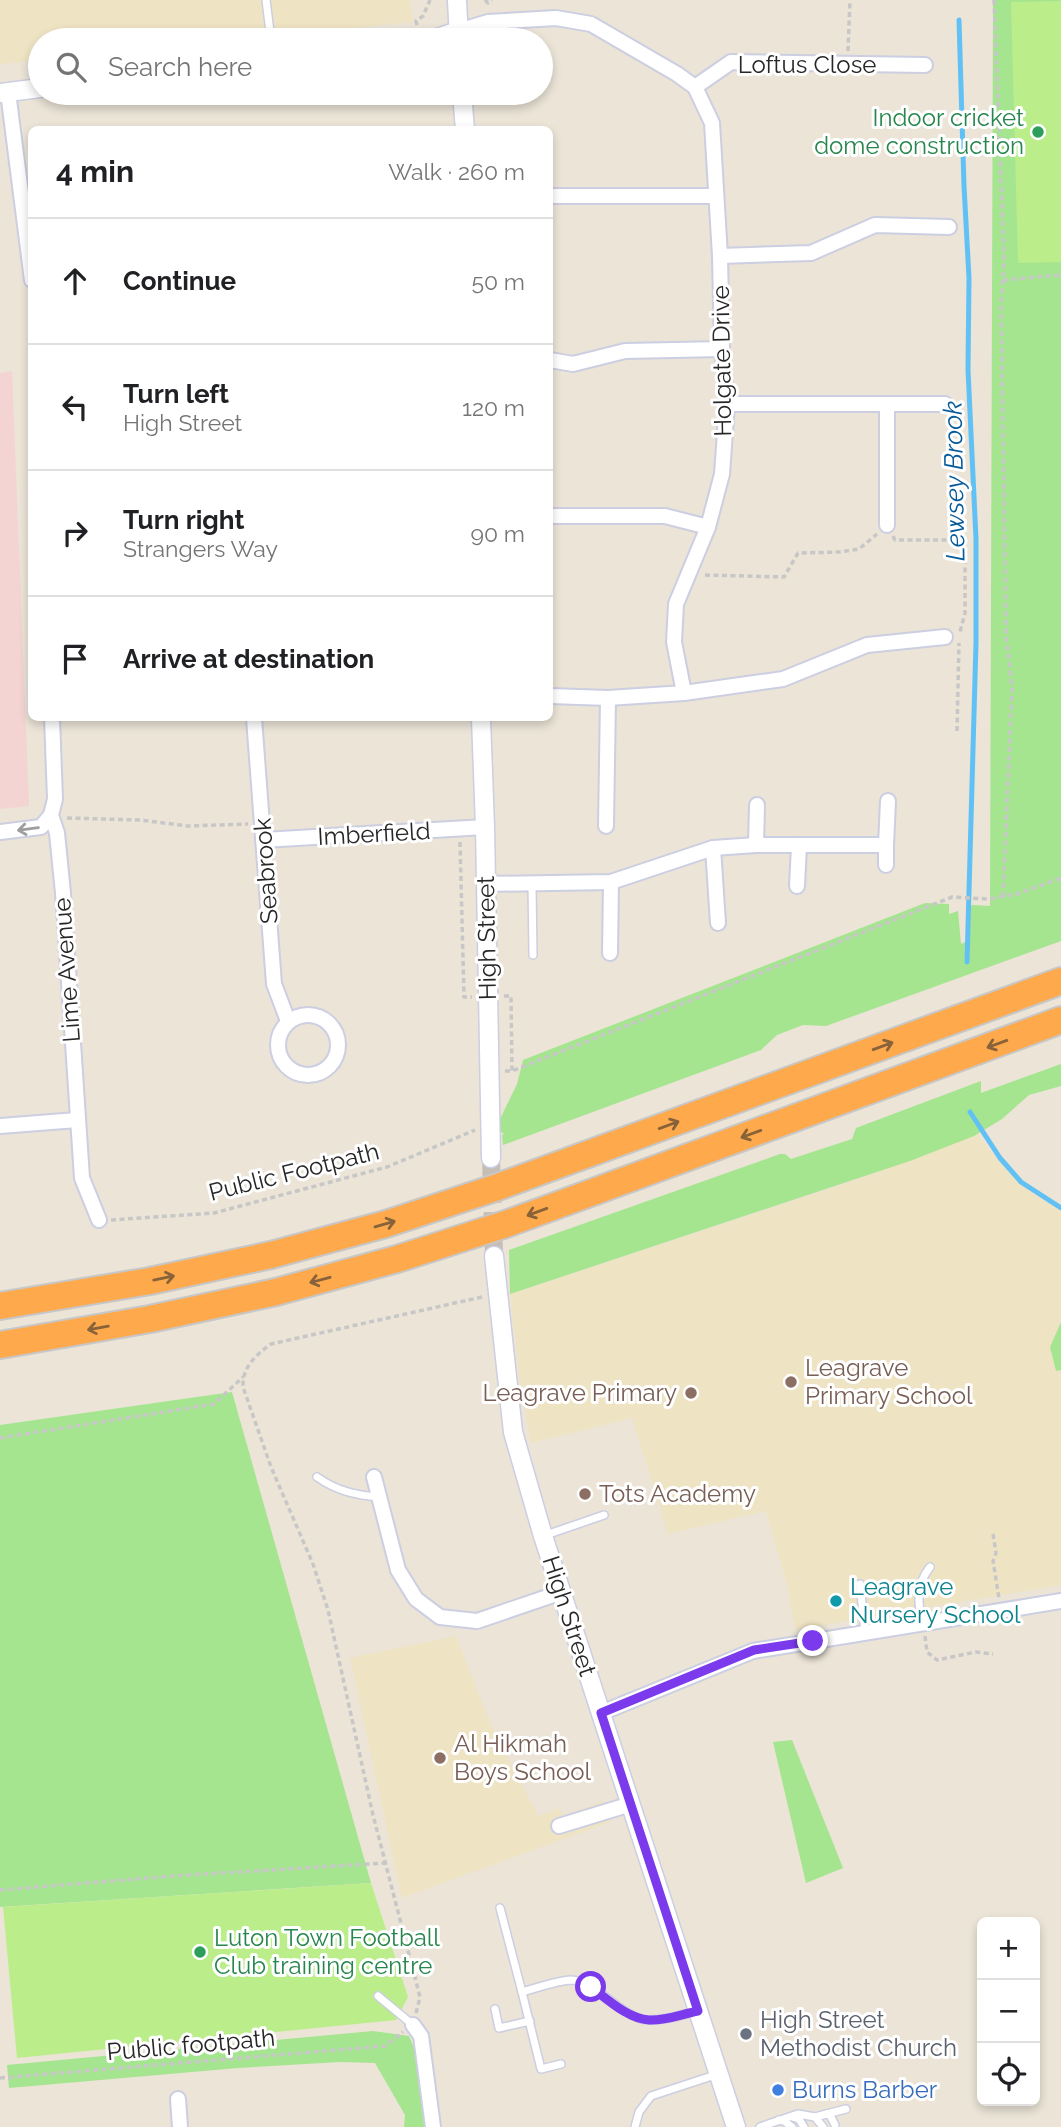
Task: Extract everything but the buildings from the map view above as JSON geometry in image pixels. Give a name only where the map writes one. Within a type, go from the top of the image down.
[{"type":"highway","points":[[0,1306],[150,1281],[271,1255],[386,1224],[520,1179],[1061,981]]},
{"type":"highway","points":[[0,1345],[276,1292],[397,1259],[506,1224],[1061,1020]]},
{"type":"street","points":[[457,0],[458,28]]},
{"type":"street","points":[[475,28],[488,22],[556,18],[591,24],[695,87]]},
{"type":"street","name":"Loftus Close","points":[[695,87],[731,62],[925,65]]},
{"type":"street","name":"Holgate Drive","points":[[684,693],[674,642],[676,604],[708,527],[722,474],[727,404],[712,123],[695,87]]},
{"type":"street","points":[[28,90],[4,93],[28,253]]},
{"type":"street","points":[[463,105],[465,126]]},
{"type":"street","points":[[553,196],[716,196]]},
{"type":"street","points":[[720,256],[811,253],[875,226],[949,227]]},
{"type":"street","points":[[553,361],[573,365],[625,351],[722,349]]},
{"type":"street","points":[[727,404],[945,404]]},
{"type":"street","points":[[887,405],[887,526]]},
{"type":"street","points":[[553,516],[665,516],[708,527]]},
{"type":"street","points":[[553,696],[608,698],[684,693],[783,679],[867,645],[945,637]]},
{"type":"street","points":[[606,826],[608,698]]},
{"type":"street","name":"Lime Avenue","points":[[52,721],[55,799],[51,815],[57,833],[82,1178],[99,1220]]},
{"type":"street","name":"Seabrook","points":[[254,721],[274,984],[288,1021]]},
{"type":"street","name":"High Street","points":[[481,721],[491,1158]]},
{"type":"street","points":[[886,865],[888,801]]},
{"type":"street","points":[[756,845],[757,804]]},
{"type":"street","points":[[0,832],[41,827],[51,815]]},
{"type":"street","name":"Imberfield","points":[[264,840],[485,827]]},
{"type":"street","points":[[485,884],[611,882],[713,848],[756,845],[886,845]]},
{"type":"street","points":[[797,886],[799,846]]},
{"type":"street","points":[[713,848],[718,923]]},
{"type":"street","points":[[610,953],[611,882]]},
{"type":"street","points":[[306,1014],[316,1015],[332,1026],[338,1044],[332,1063],[325,1070],[305,1075],[287,1067],[278,1049],[278,1038],[288,1021],[306,1014]]},
{"type":"street","points":[[0,1126],[77,1120]]},
{"type":"street","name":"High Street","points":[[494,1256],[513,1432],[543,1536],[736,2127]]},
{"type":"street","points":[[374,1477],[398,1570],[416,1599],[440,1617],[477,1621],[562,1592]]},
{"type":"street","points":[[601,1713],[754,1650],[1061,1601]]},
{"type":"street","points":[[559,1826],[631,1804]]},
{"type":"street","points":[[413,2025],[421,2036],[432,2127]]},
{"type":"street","points":[[178,2099],[180,2127]]},
{"type":"lane","points":[[266,0],[270,28]]},
{"type":"lane","points":[[532,884],[533,955]]},
{"type":"lane","points":[[317,1477],[330,1487],[343,1492],[379,1497]]},
{"type":"lane","points":[[543,1536],[604,1516]]},
{"type":"lane","points":[[923,1623],[918,1607],[919,1591],[922,1578],[930,1567]]},
{"type":"lane","points":[[860,1584],[865,1632]]},
{"type":"lane","points":[[500,1908],[541,2069],[561,2064]]},
{"type":"lane","points":[[522,1992],[572,1980],[591,1987],[630,2014],[646,2020],[698,2011]]},
{"type":"lane","points":[[379,1996],[413,2025]]},
{"type":"lane","points":[[495,2009],[499,2028],[530,2021]]},
{"type":"lane","points":[[635,2127],[639,2112],[651,2096],[719,2073]]},
{"type":"lane","points":[[770,2125],[799,2114],[815,2117],[846,2109]]},
{"type":"lane","points":[[827,2114],[835,2126]]},
{"type":"lane","points":[[792,2116],[799,2119],[804,2127]]},
{"type":"lane","points":[[815,2117],[823,2127]]},
{"type":"lane","points":[[770,2125],[784,2121],[792,2127]]},
{"type":"path","points":[[417,25],[416,21],[423,16],[430,0]]},
{"type":"path","points":[[485,0],[488,3],[492,0]]},
{"type":"path","points":[[848,64],[850,0]]},
{"type":"path","points":[[994,0],[1004,257],[1001,305],[1003,543],[1006,634],[1012,688],[1003,897]]},
{"type":"path","points":[[1003,279],[1061,275]]},
{"type":"path","points":[[689,574],[784,577],[798,553],[859,549],[887,526],[895,540],[965,540]]},
{"type":"path","points":[[51,815],[140,820],[188,826],[262,823]]},
{"type":"path","points":[[512,1071],[952,897],[1003,897],[1061,878]]},
{"type":"path","name":"Public Footpath","points":[[99,1220],[214,1213],[387,1167],[491,1124]]},
{"type":"path","points":[[413,2025],[420,1997],[385,1863],[328,1610],[313,1564],[271,1467],[243,1387],[243,1377],[249,1363],[271,1344],[498,1293]]},
{"type":"path","points":[[0,1438],[214,1404],[243,1377]]},
{"type":"path","points":[[993,1534],[996,1553],[993,1561],[1001,1610]]},
{"type":"path","points":[[923,1623],[927,1653],[937,1660],[976,1652],[993,1654]]},
{"type":"path","points":[[0,1890],[385,1863]]},
{"type":"path","name":"Public footpath","points":[[0,2078],[385,2046],[413,2025]]},
{"type":"shaded area","points":[[0,0],[410,0],[413,22],[352,28],[28,28],[28,61],[0,64]]},
{"type":"shaded area","points":[[12,371],[29,806],[0,809],[0,373]]},
{"type":"shaded area","name":"Leagrave Primary School","points":[[979,1133],[979,1137],[1010,1174],[1061,1211],[1061,1585],[795,1630],[787,1585],[766,1511],[668,1534],[632,1418],[531,1443],[520,1382],[510,1294],[829,1189]]},
{"type":"shaded area","name":"Al Hikmah Boys School","points":[[456,1636],[491,1725],[538,1816],[560,1808],[563,1816],[603,1801],[610,1822],[402,1898],[350,1658]]},
{"type":"green space","points":[[993,0],[1061,0],[1061,941],[826,1026],[803,1025],[777,1035],[761,1050],[503,1145],[504,1134],[500,1131],[500,1119],[517,1084],[523,1060],[925,903],[949,904],[949,914],[958,911],[961,944],[970,940],[966,908],[973,905],[990,906]]},
{"type":"green space","name":"Indoor cricket dome construction","points":[[1061,1],[1061,262],[1018,263],[1011,2]]},
{"type":"green space","points":[[1061,1064],[1061,1086],[1029,1095],[1002,1119],[974,1136],[910,1161],[510,1294],[509,1250],[780,1154],[791,1159],[852,1139],[856,1128],[981,1081],[981,1093]]},
{"type":"green space","points":[[1061,1322],[1061,1370],[1056,1371],[1050,1347]]},
{"type":"green space","points":[[232,1392],[371,1883],[0,1907],[0,1425]]},
{"type":"green space","points":[[792,1740],[843,1868],[806,1883],[773,1742]]},
{"type":"green space","name":"Luton Town Football Club training centre","points":[[371,1883],[408,1997],[396,2020],[17,2058],[3,1907]]},
{"type":"green space","points":[[373,2031],[409,2036],[417,2055],[430,2127],[404,2127],[405,2115],[375,2063],[340,2062],[238,2068],[9,2088],[7,2065]]},
{"type":"waterway","name":"Lewsey Brook","points":[[959,20],[969,278],[968,370],[976,539],[976,643],[967,962]]},
{"type":"waterway","name":"Lewsey Brook","points":[[970,1112],[1000,1158],[1021,1182],[1061,1208]]},
{"type":"tunnel","points":[[491,1158],[494,1256]]},
{"type":"place","name":"Indoor cricket dome construction","points":[[1038,132]]},
{"type":"place","name":"Leagrave Primary School","points":[[791,1382]]},
{"type":"place","name":"Leagrave Primary","points":[[691,1393]]},
{"type":"place","name":"Tots Academy","points":[[585,1494]]},
{"type":"place","name":"Leagrave Nursery School","points":[[836,1601]]},
{"type":"place","name":"Al Hikmah Boys School","points":[[440,1758]]},
{"type":"place","name":"Luton Town Football Club training centre","points":[[200,1952]]},
{"type":"place","name":"High Street Methodist Church","points":[[746,2034]]},
{"type":"place","name":"Burns Barber","points":[[778,2090]]},
{"type":"route","points":[[591,1987],[630,2014],[646,2020],[698,2011],[601,1713],[754,1650],[813,1641]]}]
